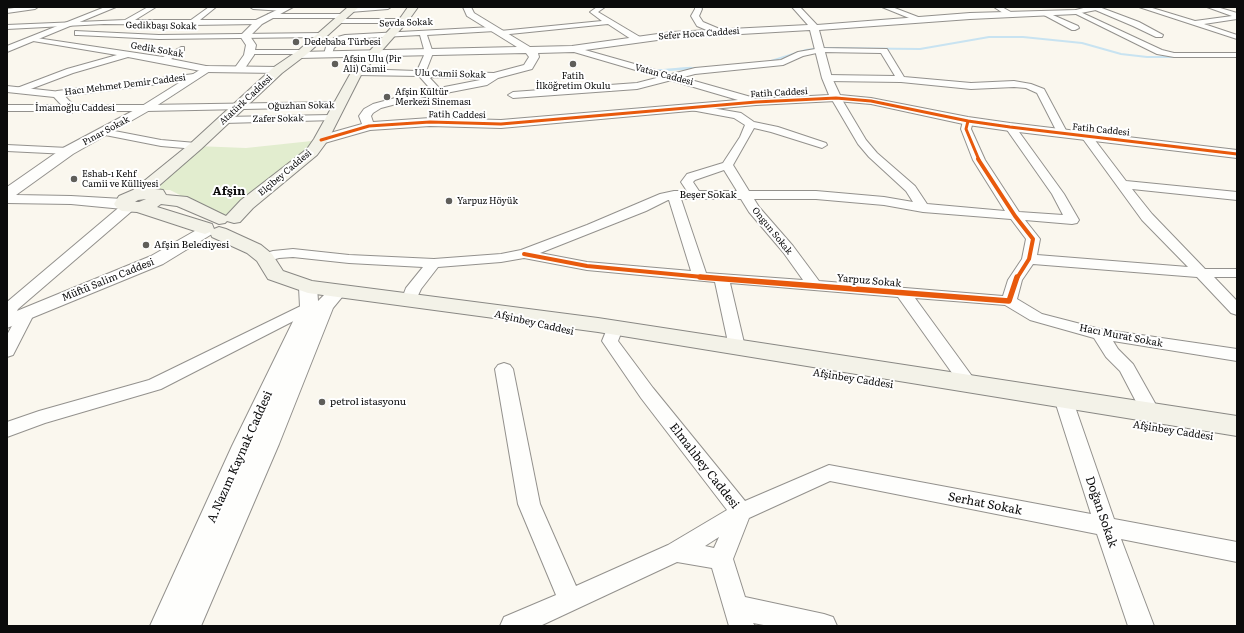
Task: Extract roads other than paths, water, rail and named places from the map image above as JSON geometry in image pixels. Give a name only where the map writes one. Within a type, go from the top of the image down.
[{"type":"main road","name":"Elçibey Caddesi","points":[[220,226],[312,152],[321,140],[357,72],[403,21],[413,7]]},
{"type":"main road","name":"Atatürk Caddesi","points":[[132,202],[239,108],[278,70],[301,54],[321,31],[344,16]]},
{"type":"main road","points":[[132,202],[150,204],[157,199],[181,201],[260,254]]},
{"type":"main road","points":[[132,202],[165,216],[220,226]]},
{"type":"main road","name":"Afşinbey Caddesi","points":[[260,254],[275,275],[308,297],[338,291],[470,308],[612,334],[1066,406],[1151,412],[1237,426]]},
{"type":"main road","name":"Afşinbey Caddesi","points":[[612,334],[737,347],[968,383],[1066,406],[1237,442]]},
{"type":"street","points":[[7,26],[12,15],[35,7]]},
{"type":"street","points":[[7,49],[112,7]]},
{"type":"street","points":[[126,22],[153,7]]},
{"type":"street","points":[[184,29],[213,7]]},
{"type":"street","points":[[344,16],[388,7]]},
{"type":"street","points":[[369,126],[365,116],[368,111],[377,106],[483,83],[494,76],[528,67],[534,57],[533,53],[470,14],[467,7]]},
{"type":"street","points":[[602,7],[593,12],[638,39]]},
{"type":"street","points":[[796,7],[814,27],[827,78],[836,98],[862,142],[911,189],[923,208]]},
{"type":"street","points":[[885,7],[922,20]]},
{"type":"street","points":[[998,7],[1012,14]]},
{"type":"street","points":[[1096,7],[1159,35]]},
{"type":"street","name":"Sefer Hoca Caddesi","points":[[301,54],[429,53],[572,49],[638,39],[719,32],[860,26],[970,16],[1046,14],[1076,12],[1096,7]]},
{"type":"street","points":[[1142,7],[1237,37]]},
{"type":"street","points":[[1210,7],[1237,16]]},
{"type":"street","points":[[237,22],[257,8],[287,8]]},
{"type":"street","points":[[240,70],[249,55],[251,45],[245,36],[257,24],[287,8]]},
{"type":"street","points":[[701,8],[696,12],[695,16],[697,20],[700,24],[719,32]]},
{"type":"street","points":[[1076,12],[1160,52],[1174,55],[1237,55]]},
{"type":"street","points":[[1046,14],[1075,28]]},
{"type":"street","points":[[12,15],[67,25],[104,22],[237,22],[271,26]]},
{"type":"street","points":[[271,16],[344,16],[403,21]]},
{"type":"street","points":[[1178,26],[1237,16]]},
{"type":"street","points":[[55,42],[104,22]]},
{"type":"street","name":"Sevda Sokak","points":[[328,54],[330,47],[337,40],[345,37],[392,33],[496,31],[609,22]]},
{"type":"street","points":[[20,90],[70,71],[129,54],[172,29],[213,30],[192,46]]},
{"type":"street","name":"Gedikbaşı Sokak","points":[[78,33],[159,37],[204,37],[321,31]]},
{"type":"street","points":[[423,33],[429,53],[422,73],[438,92]]},
{"type":"street","name":"Gedik Sokak","points":[[33,39],[164,60],[206,69],[278,70]]},
{"type":"street","points":[[164,60],[181,49]]},
{"type":"street","name":"Vatan Caddesi","points":[[572,49],[756,102]]},
{"type":"street","points":[[512,95],[637,86],[695,71],[783,62],[801,54],[821,50],[884,52],[901,79]]},
{"type":"street","points":[[249,52],[301,54]]},
{"type":"street","name":"Pınar Sokak","points":[[7,194],[68,151],[146,108],[206,69]]},
{"type":"street","name":"Ulu Camii Sokak","points":[[357,72],[494,76]]},
{"type":"street","name":"Hacı Mehmet Demir Caddesi","points":[[7,89],[57,94],[194,76]]},
{"type":"street","points":[[827,78],[901,79],[971,86],[1014,84],[1036,88],[1041,91],[1063,134]]},
{"type":"street","name":"Hacı Mehmet Demir Caddesi","points":[[57,94],[71,109]]},
{"type":"street","name":"Fatih Caddesi","points":[[321,140],[369,126],[430,122],[501,124],[756,102],[836,98],[871,101],[968,121],[1010,127],[1237,154]]},
{"type":"street","name":"Oğuzhan Sokak","points":[[239,108],[339,106]]},
{"type":"street","name":"İmamoğlu Caddesi","points":[[7,108],[239,108]]},
{"type":"street","points":[[694,108],[737,115],[751,124],[774,129],[822,145]]},
{"type":"street","name":"Zafer Sokak","points":[[224,120],[332,118]]},
{"type":"street","points":[[968,121],[966,128],[979,160],[1015,216],[1033,239],[1029,259],[1015,280],[1009,301]]},
{"type":"street","points":[[695,194],[687,182],[692,178],[727,165],[745,137],[751,124]]},
{"type":"street","name":"Beşer Sokak","points":[[260,254],[293,253],[349,259],[434,263],[501,258],[524,254],[599,226],[674,194],[816,195],[884,201],[923,208],[1072,220],[1058,194],[1010,127]]},
{"type":"street","points":[[104,132],[161,143],[196,146]]},
{"type":"street","points":[[1087,137],[1147,218],[1237,310]]},
{"type":"street","points":[[7,148],[68,151]]},
{"type":"street","name":"Ongun Sokak","points":[[727,165],[754,209],[788,249],[814,285]]},
{"type":"street","points":[[1122,184],[1237,196]]},
{"type":"street","points":[[674,194],[700,277]]},
{"type":"street","points":[[7,199],[132,202]]},
{"type":"street","points":[[26,314],[7,316],[11,306],[132,202]]},
{"type":"street","name":"Müftü Salim Caddesi","points":[[7,322],[157,260],[220,226]]},
{"type":"street","name":"Yarpuz Sokak","points":[[524,254],[587,266],[700,277],[1009,301]]},
{"type":"street","points":[[1029,259],[1202,273],[1237,273]]},
{"type":"street","points":[[409,301],[414,288],[434,263]]},
{"type":"street","points":[[722,278],[737,347]]},
{"type":"street","name":"A.Nazım Kaynak Caddesi","points":[[186,626],[267,444],[324,306],[338,291]]},
{"type":"street","points":[[903,293],[968,383]]},
{"type":"street","points":[[7,430],[39,418],[155,384],[308,297]]},
{"type":"street","name":"A.Nazım Kaynak Caddesi","points":[[165,626],[308,297]]},
{"type":"street","name":"Hacı Murat Sokak","points":[[1009,301],[1036,317],[1100,334],[1237,355]]},
{"type":"street","points":[[7,351],[26,314]]},
{"type":"street","name":"Elmalıbey Caddesi","points":[[513,626],[676,552],[740,512],[647,393],[612,334]]},
{"type":"street","points":[[1100,334],[1112,353],[1127,368],[1151,412]]},
{"type":"street","points":[[504,369],[529,504],[570,600]]},
{"type":"street","name":"Doğan Sokak","points":[[1066,406],[1106,528],[1141,626]]},
{"type":"street","name":"Serhat Sokak","points":[[740,512],[829,473],[1106,528],[1237,552]]},
{"type":"street","points":[[740,512],[721,559],[739,617],[824,626]]},
{"type":"street","points":[[676,552],[721,559]]},
{"type":"waterway","points":[[771,61],[806,50],[821,48],[920,49],[989,37],[1023,37],[1082,43],[1121,54],[1147,57],[1237,57]]},
{"type":"waterway","points":[[682,69],[691,68]]},
{"type":"waterway","points":[[682,69],[698,68]]},
{"type":"waterway","points":[[676,69],[682,69]]},
{"type":"waterway","points":[[653,71],[682,69]]},
{"type":"place","name":"Dedebaba Türbesi","points":[[296,42]]},
{"type":"place","name":"Afşin Ulu (Pir Ali) Camii","points":[[335,64]]},
{"type":"place","name":"Fatih İlköğretim Okulu","points":[[573,64]]},
{"type":"place","name":"Afşin Kültür Merkezi Sineması","points":[[387,97]]},
{"type":"place","name":"Eshab-ı Kehf Camii ve Külliyesi","points":[[74,179]]},
{"type":"place","name":"Yarpuz Höyük","points":[[449,201]]},
{"type":"place","name":"Afşin Belediyesi","points":[[146,245]]},
{"type":"place","name":"petrol istasyonu","points":[[322,402]]},
{"type":"district","name":"Afşin","points":[[229,191]]}]
